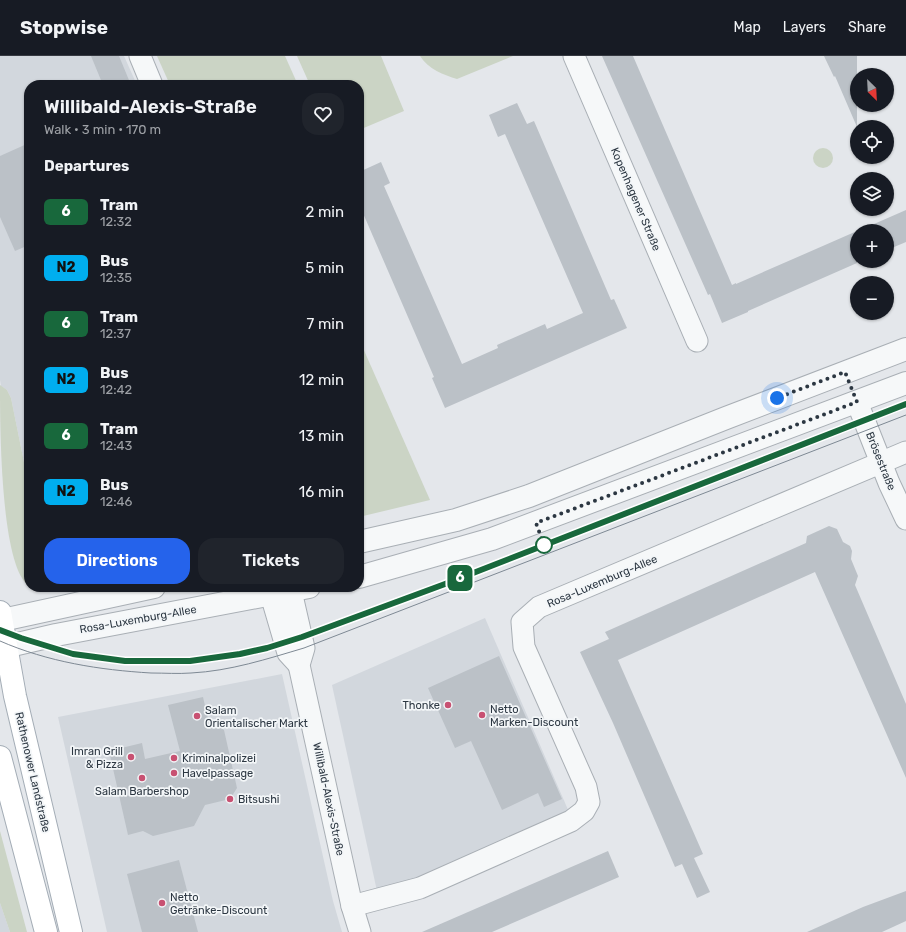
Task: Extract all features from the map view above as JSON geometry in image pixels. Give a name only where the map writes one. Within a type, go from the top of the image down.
[{"type":"main road","name":"Rathenower Landstraße","points":[[1,618],[3,648],[71,932]]},
{"type":"main road","points":[[0,757],[46,932]]},
{"type":"street","points":[[140,56],[150,80]]},
{"type":"street","name":"Kopenhagener Straße","points":[[574,56],[697,341]]},
{"type":"street","points":[[364,541],[456,520],[529,496],[906,349]]},
{"type":"street","points":[[845,372],[857,402]]},
{"type":"street","points":[[364,575],[492,539],[906,383]]},
{"type":"street","name":"Brösestraße","points":[[857,402],[881,463],[906,519]]},
{"type":"street","name":"Rosa-Luxemburg-Allee","points":[[352,906],[420,888],[571,821],[584,811],[589,802],[586,787],[524,647],[522,622],[539,607],[906,452]]},
{"type":"street","points":[[1,618],[129,592]]},
{"type":"street","name":"Rosa-Luxemburg-Allee","points":[[3,648],[56,634],[271,592]]},
{"type":"street","name":"Willibald-Alexis-Straße","points":[[286,592],[288,653],[300,665],[352,906],[360,932]]},
{"type":"shaded area","points":[[0,56],[124,56],[135,80],[24,80],[24,462],[11,398],[7,390],[1,386]]},
{"type":"shaded area","points":[[485,618],[569,812],[427,876],[377,891],[332,685]]},
{"type":"shaded area","points":[[282,674],[333,901],[342,932],[107,932],[58,717]]},
{"type":"shaded area","points":[[0,903],[10,932],[0,932]]},
{"type":"green space","points":[[157,56],[285,56],[296,80],[168,80]]},
{"type":"green space","points":[[297,56],[381,56],[404,111],[364,128],[364,80],[308,80]]},
{"type":"green space","points":[[420,56],[513,56],[457,79],[427,65]]},
{"type":"green space","points":[[819,148],[827,148],[833,154],[833,162],[827,168],[819,168],[813,162],[813,154]]},
{"type":"green space","points":[[364,350],[430,500],[364,516]]},
{"type":"green space","points":[[0,385],[7,390],[11,398],[24,462],[24,580],[19,573],[12,552],[7,524],[0,430]]},
{"type":"green space","points":[[0,831],[27,932],[10,932],[0,903]]},
{"type":"building","points":[[91,56],[119,56],[129,80],[101,80]]},
{"type":"building","points":[[602,56],[633,56],[732,285],[850,234],[850,266],[748,312],[722,323],[710,294],[708,295]]},
{"type":"building","points":[[824,56],[857,56],[857,68],[850,68],[850,111],[835,76],[834,77]]},
{"type":"building","points":[[517,103],[527,124],[534,121],[611,300],[614,299],[627,328],[445,408],[432,378],[434,377],[364,216],[364,170],[381,162],[390,183],[384,186],[462,364],[498,348],[497,345],[545,324],[547,329],[583,313],[505,134],[498,137],[489,115]]},
{"type":"building","points":[[851,112],[857,112],[857,120],[854,120]]},
{"type":"building","points":[[24,145],[24,247],[15,251],[0,217],[0,156]]},
{"type":"building","points":[[906,210],[906,242],[894,247],[894,224],[874,224]]},
{"type":"building","points":[[829,526],[837,529],[843,542],[850,546],[852,551],[851,559],[858,576],[855,585],[906,704],[906,778],[815,572],[618,660],[703,854],[694,858],[710,892],[697,898],[682,864],[675,867],[613,723],[580,652],[609,639],[605,632],[806,543],[807,536]]},
{"type":"building","name":"Netto Marken-Discount","points":[[499,656],[562,799],[544,807],[538,793],[502,810],[471,741],[455,748],[428,688]]},
{"type":"building","name":"Havelpassage","points":[[203,697],[208,719],[224,730],[237,788],[230,799],[205,805],[194,826],[153,836],[143,831],[128,835],[109,751],[142,743],[145,759],[180,751],[168,705]]},
{"type":"building","points":[[608,851],[619,877],[492,932],[422,932]]},
{"type":"building","name":"Netto Getränke-Discount","points":[[179,860],[198,932],[142,932],[127,874]]},
{"type":"building","points":[[906,891],[906,921],[882,932],[807,932],[863,907]]},
{"type":"tram line","points":[[0,630],[23,639],[69,652],[116,660],[163,662],[188,661],[211,659],[257,650],[302,637],[399,602],[906,404]]},
{"type":"tram line","name":"6","points":[[0,630],[73,654],[125,661],[190,661],[240,654],[267,648],[302,637],[445,584],[906,404]]},
{"type":"tram line","points":[[0,641],[55,660],[132,672],[206,672],[248,664],[304,648],[906,415]]},
{"type":"place","name":"Thonke","points":[[448,705]]},
{"type":"place","name":"Netto Marken-Discount","points":[[482,715]]},
{"type":"place","name":"Salam Orientalischer Markt","points":[[197,716]]},
{"type":"place","name":"Imran Grill & Pizza","points":[[131,757]]},
{"type":"place","name":"Kriminalpolizei","points":[[174,758]]},
{"type":"place","name":"Havelpassage","points":[[174,773]]},
{"type":"place","name":"Salam Barbershop","points":[[142,778]]},
{"type":"place","name":"Bitsushi","points":[[230,799]]},
{"type":"place","name":"Netto Getränke-Discount","points":[[162,903]]},
{"type":"route","points":[[544,545],[536,523],[857,402],[845,372],[777,398]]}]
